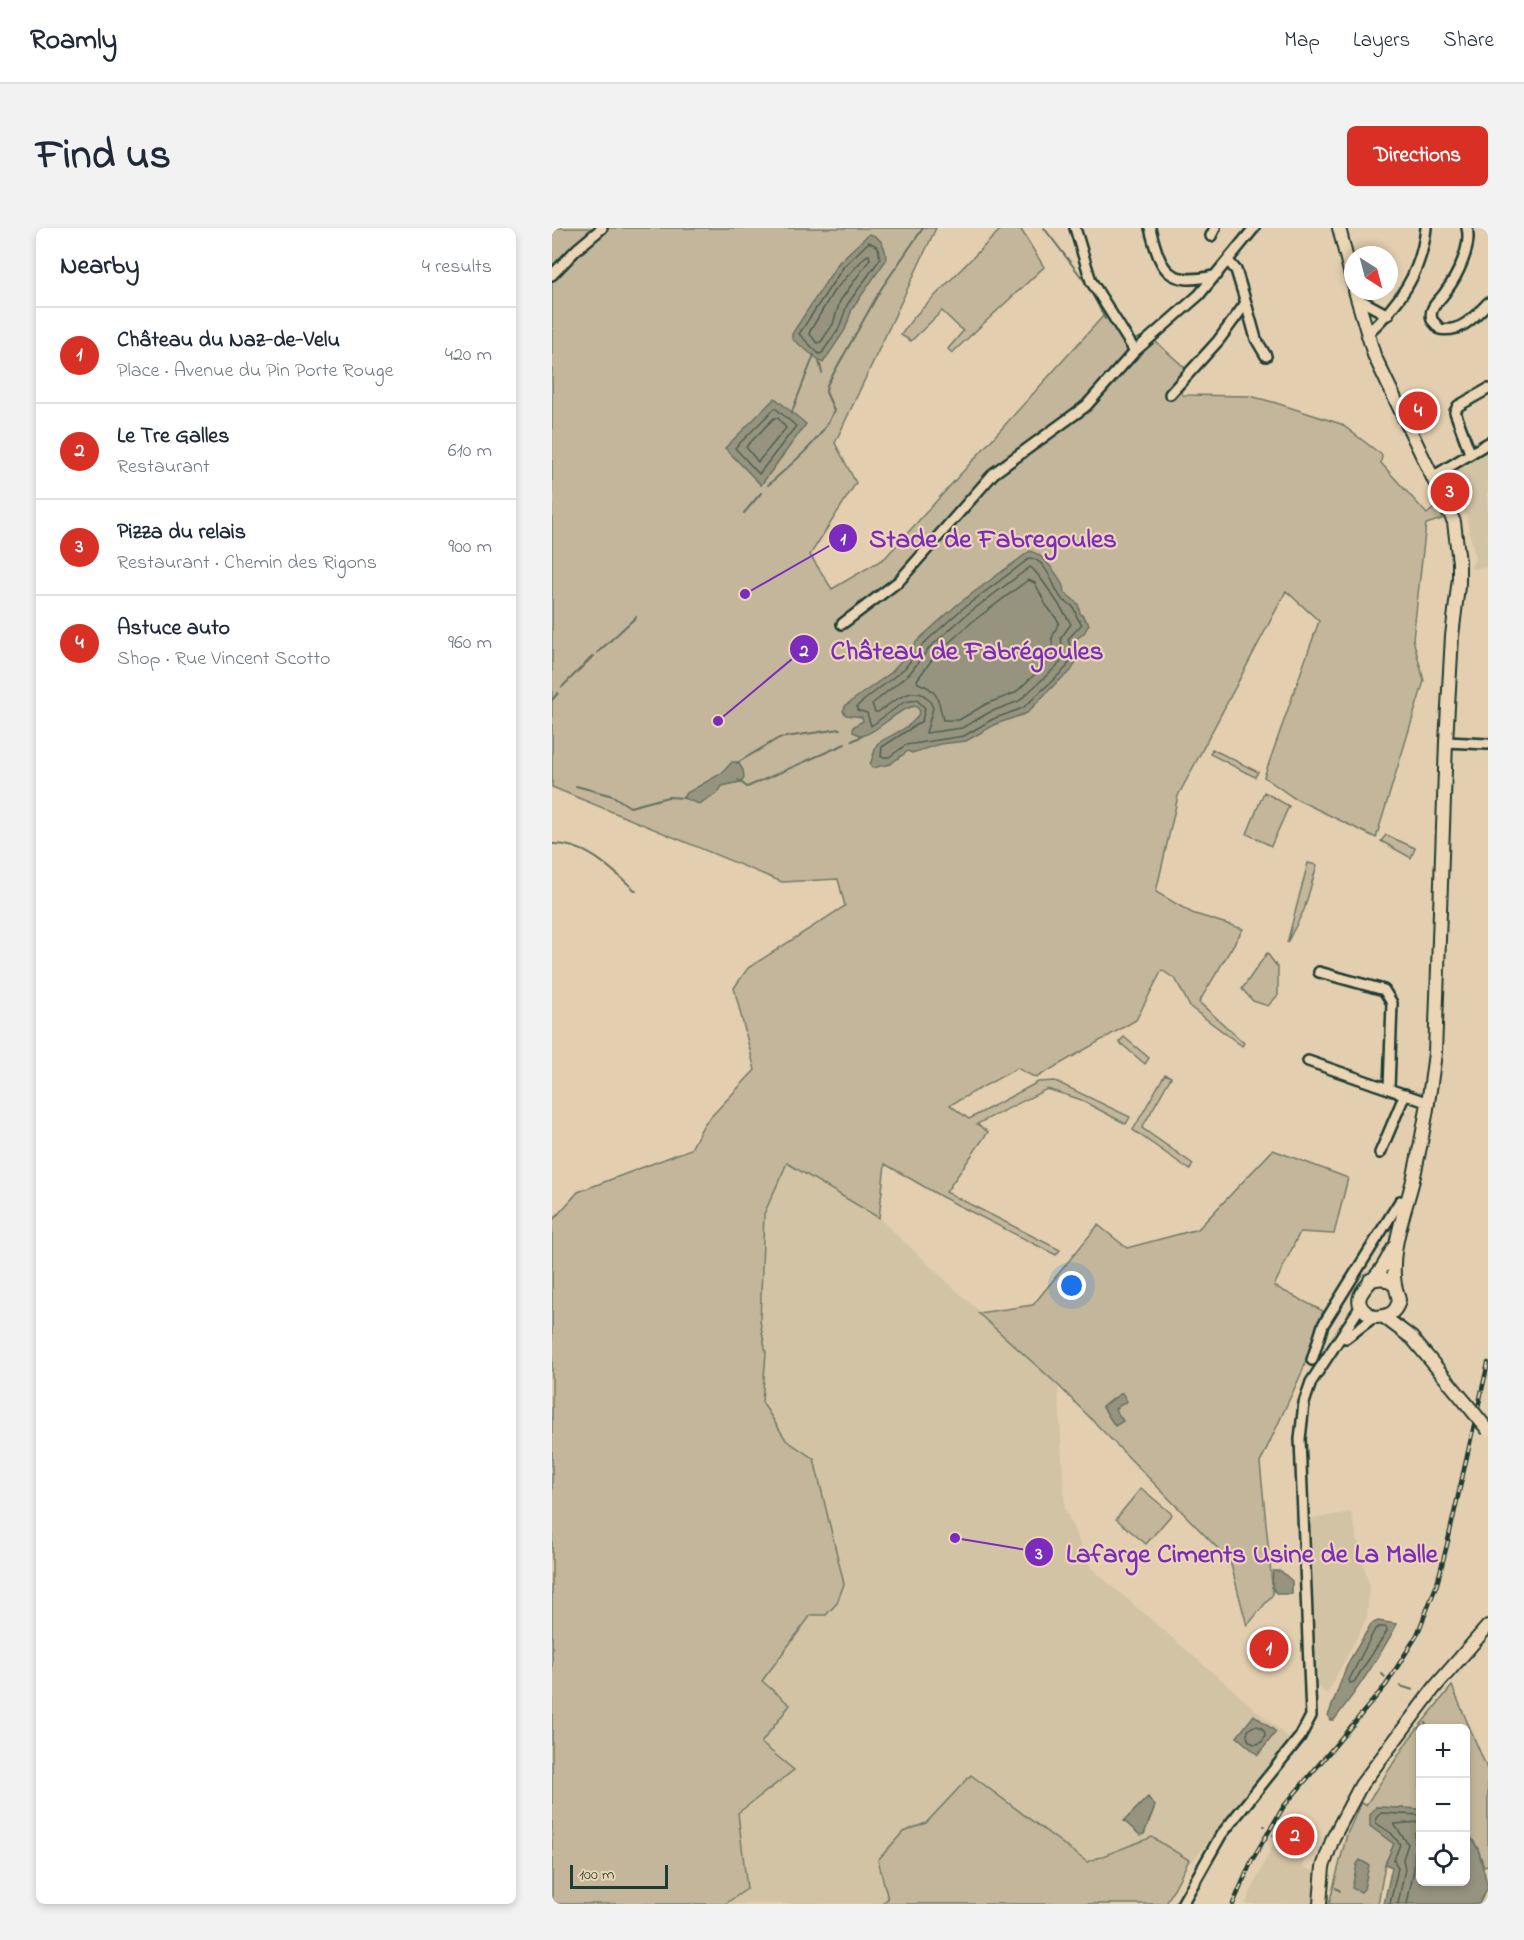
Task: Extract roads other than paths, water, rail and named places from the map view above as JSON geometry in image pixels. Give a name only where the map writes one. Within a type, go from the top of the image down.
[{"type":"main road","points":[[1339,228],[1344,248]]},
{"type":"main road","points":[[1357,300],[1367,334],[1382,372],[1434,476],[1454,522],[1459,578],[1452,636],[1442,891],[1429,1103],[1393,1269],[1399,1293],[1398,1305],[1393,1313],[1379,1317]]},
{"type":"main road","points":[[1398,1239],[1380,1272],[1366,1284],[1359,1298],[1361,1306],[1412,1338]]},
{"type":"main road","points":[[1366,1284],[1383,1278],[1395,1284]]},
{"type":"main road","points":[[1398,1305],[1412,1338],[1488,1430]]},
{"type":"main road","points":[[1320,1904],[1326,1859],[1333,1838],[1361,1785],[1435,1687],[1488,1626]]},
{"type":"street","points":[[552,275],[577,249],[602,228]]},
{"type":"street","points":[[1075,228],[1091,281],[1126,338],[1138,348]]},
{"type":"street","points":[[1150,228],[1158,260],[1166,270],[1178,278],[1191,281],[1217,275]]},
{"type":"street","points":[[842,624],[899,581],[994,473],[1086,406],[1138,348],[1199,295],[1229,262],[1254,228]]},
{"type":"street","points":[[1367,334],[1388,315],[1400,300],[1423,255],[1426,228]]},
{"type":"street","points":[[1467,228],[1468,245],[1447,290],[1430,315],[1435,325],[1446,330],[1467,324],[1485,306]]},
{"type":"street","points":[[1229,262],[1236,270],[1257,339],[1266,356]]},
{"type":"street","points":[[1364,300],[1388,315]]},
{"type":"street","points":[[1170,394],[1218,341],[1246,303]]},
{"type":"street","points":[[1485,306],[1488,318]]},
{"type":"street","points":[[1470,453],[1455,412],[1458,406],[1488,388]]},
{"type":"street","points":[[1434,476],[1488,442]]},
{"type":"street","points":[[1449,742],[1488,744]]},
{"type":"street","points":[[1318,972],[1384,990],[1389,995],[1392,1003],[1389,1089]]},
{"type":"street","points":[[1308,1061],[1429,1103]]},
{"type":"street","points":[[1380,1154],[1405,1094]]},
{"type":"street","points":[[1312,1360],[1323,1325],[1400,1201]]},
{"type":"street","points":[[1349,1280],[1366,1284]]},
{"type":"street","points":[[1182,1904],[1225,1829],[1307,1726],[1311,1716],[1300,1439],[1307,1392],[1361,1306]]},
{"type":"street","points":[[1329,1354],[1356,1329],[1379,1317]]},
{"type":"water","points":[[869,234],[877,237],[882,244],[886,260],[852,309],[845,330],[823,363],[792,339],[792,334],[839,262]]},
{"type":"water","points":[[775,398],[806,424],[761,485],[725,448]]},
{"type":"water","points":[[1030,551],[1041,557],[1052,568],[1061,581],[1064,592],[1078,604],[1080,613],[1089,624],[1084,633],[1074,641],[1080,654],[1071,671],[1027,713],[996,724],[966,741],[940,744],[912,753],[908,751],[890,764],[872,768],[870,765],[877,744],[913,722],[920,711],[916,706],[908,708],[862,736],[853,732],[853,727],[863,721],[862,717],[846,715],[843,711],[846,705],[892,672],[918,640],[958,604]]},
{"type":"water","points":[[732,762],[738,762],[743,770],[744,778],[740,782],[722,786],[718,793],[699,804],[683,798],[685,794],[722,773]]},
{"type":"water","points":[[1122,1393],[1127,1401],[1115,1409],[1123,1421],[1115,1426],[1102,1406]]},
{"type":"water","points":[[1273,1571],[1281,1571],[1292,1581],[1292,1594],[1277,1594],[1272,1587]]},
{"type":"water","points":[[1378,1621],[1397,1624],[1360,1685],[1334,1720],[1330,1720],[1328,1716],[1348,1663],[1371,1624]]},
{"type":"water","points":[[1254,1715],[1276,1732],[1258,1755],[1237,1737]]},
{"type":"water","points":[[1148,1797],[1155,1806],[1144,1834],[1140,1835],[1124,1821]]},
{"type":"water","points":[[1376,1807],[1416,1809],[1416,1886],[1470,1886],[1470,1836],[1478,1849],[1488,1887],[1479,1904],[1384,1904],[1392,1867],[1385,1864],[1394,1844],[1370,1826],[1370,1815]]},
{"type":"water","points":[[1360,1860],[1369,1865],[1364,1889],[1361,1892],[1352,1888]]},
{"type":"waterway","points":[[768,485],[806,451],[829,421],[834,410],[826,392],[827,385],[881,289],[923,228]]},
{"type":"waterway","points":[[1044,228],[1089,287],[1105,319]]},
{"type":"waterway","points":[[791,414],[814,355]]},
{"type":"waterway","points":[[819,361],[822,373]]},
{"type":"waterway","points":[[744,513],[761,493]]},
{"type":"waterway","points":[[597,653],[636,617]]},
{"type":"waterway","points":[[562,687],[593,656]]},
{"type":"waterway","points":[[552,700],[558,693]]},
{"type":"waterway","points":[[737,763],[779,738],[840,729]]},
{"type":"waterway","points":[[852,741],[862,736]]},
{"type":"waterway","points":[[738,780],[747,787],[845,744]]},
{"type":"waterway","points":[[576,786],[613,796],[630,807],[668,797],[684,798]]},
{"type":"waterway","points":[[552,844],[576,848],[598,859],[636,891]]},
{"type":"waterway","points":[[1382,1674],[1385,1677]]},
{"type":"waterway","points":[[1400,1686],[1413,1690]]},
{"type":"waterway","points":[[1336,1888],[1340,1891]]},
{"type":"railway","points":[[1233,1904],[1252,1860],[1284,1806],[1386,1685],[1417,1635],[1437,1584],[1488,1363]]},
{"type":"place","name":"Astuce auto","points":[[1418,411]]},
{"type":"place","name":"Pizza du relais","points":[[1450,492]]},
{"type":"place","name":"Stade de Fabregoules","points":[[745,594]]},
{"type":"place","name":"Château de Fabrégoules","points":[[718,721]]},
{"type":"place","name":"Lafarge Ciments Usine de La Malle","points":[[955,1538]]},
{"type":"place","name":"Château du Naz-de-Velu","points":[[1269,1649]]},
{"type":"place","name":"Le Tre Galles","points":[[1295,1836]]}]
